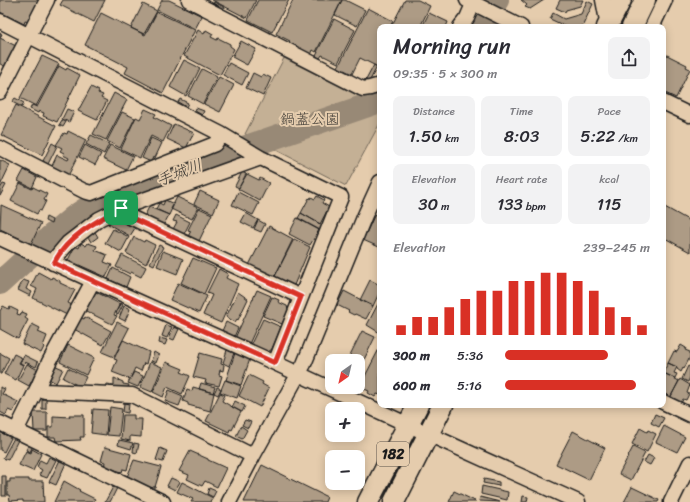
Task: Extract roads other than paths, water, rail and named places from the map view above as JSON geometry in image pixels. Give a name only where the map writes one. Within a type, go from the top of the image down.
[{"type":"highway","points":[[609,24],[621,0]]},
{"type":"highway","points":[[633,24],[645,0]]},
{"type":"highway","name":"182","points":[[368,502],[416,408]]},
{"type":"highway","name":"182","points":[[394,502],[441,408]]},
{"type":"street","points":[[0,92],[47,0]]},
{"type":"street","points":[[189,0],[363,89],[377,86]]},
{"type":"street","points":[[603,0],[608,24]]},
{"type":"street","points":[[653,24],[664,0]]},
{"type":"street","points":[[462,24],[473,3],[504,21]]},
{"type":"street","points":[[0,21],[341,197],[275,363]]},
{"type":"street","points":[[666,103],[690,115]]},
{"type":"street","points":[[0,148],[84,191],[91,193],[215,144],[221,134]]},
{"type":"street","points":[[49,261],[57,256],[68,243],[99,219],[121,208],[259,156]]},
{"type":"street","points":[[229,502],[304,364],[364,215],[377,188]]},
{"type":"street","points":[[121,208],[128,216],[301,297]]},
{"type":"street","points":[[0,239],[578,502]]},
{"type":"street","points":[[16,431],[49,362],[93,281]]},
{"type":"street","points":[[37,388],[45,391],[132,395],[253,456]]},
{"type":"street","points":[[666,403],[690,415]]},
{"type":"street","points":[[0,423],[163,502]]},
{"type":"street","points":[[671,502],[690,463]]},
{"type":"waterway","name":"手城川","points":[[481,24],[497,0]]},
{"type":"waterway","name":"手城川","points":[[0,283],[49,238],[74,217],[92,205],[120,192],[194,165],[377,102]]},
{"type":"park label","name":"鍋蓋公園","points":[[310,119]]}]
